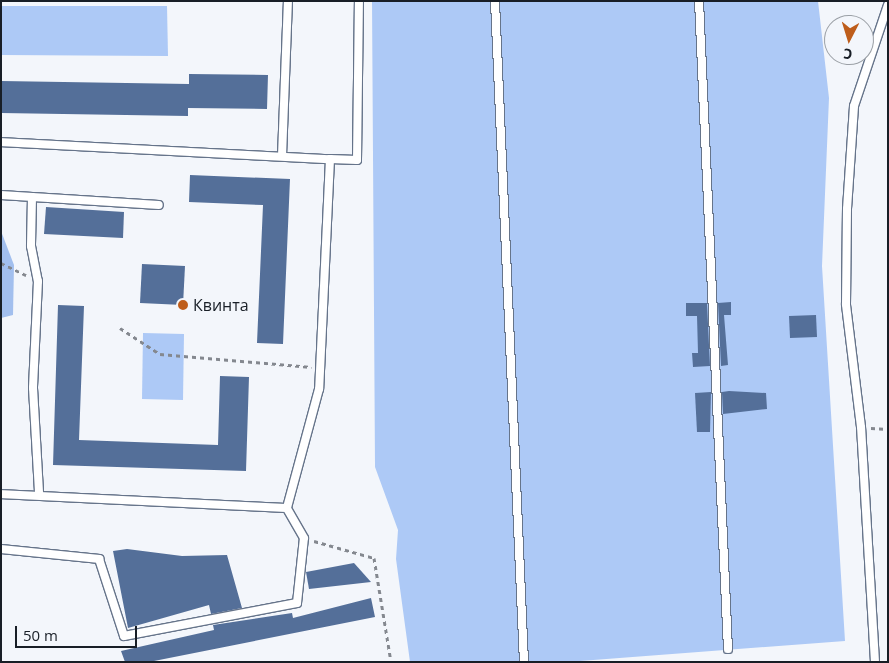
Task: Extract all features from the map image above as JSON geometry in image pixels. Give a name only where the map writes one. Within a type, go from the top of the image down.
[{"type":"lane","points":[[282,156],[288,1]]},
{"type":"lane","points":[[1,142],[357,160],[359,1]]},
{"type":"lane","points":[[494,1],[524,662]]},
{"type":"lane","points":[[699,1],[728,650]]},
{"type":"lane","points":[[875,662],[861,427],[846,304],[846,209],[854,106],[888,5]]},
{"type":"lane","points":[[1,549],[100,559],[124,636],[297,603],[304,538],[287,508],[317,398],[321,368],[330,159]]},
{"type":"lane","points":[[1,195],[159,205]]},
{"type":"lane","points":[[32,197],[31,246],[38,281],[33,388],[39,493]]},
{"type":"lane","points":[[1,494],[39,493],[287,508]]},
{"type":"path","points":[[1,263],[38,281]]},
{"type":"path","points":[[120,328],[160,354],[321,368]]},
{"type":"path","points":[[304,538],[374,558],[391,662]]},
{"type":"shaded area","points":[[372,1],[818,1],[829,98],[822,266],[845,641],[567,662],[410,662],[396,559],[398,530],[375,467]]},
{"type":"shaded area","points":[[1,6],[167,6],[168,56],[1,55]]},
{"type":"shaded area","points":[[1,231],[14,265],[13,315],[1,318]]},
{"type":"shaded area","points":[[143,333],[184,334],[183,400],[142,399]]},
{"type":"building","points":[[189,74],[268,75],[267,109],[188,108],[188,116],[1,113],[1,81],[189,84]]},
{"type":"building","points":[[190,175],[290,179],[283,344],[257,343],[263,205],[189,202]]},
{"type":"building","points":[[46,207],[124,212],[123,238],[44,234]]},
{"type":"building","points":[[142,264],[185,266],[183,305],[140,303]]},
{"type":"building","points":[[731,302],[731,315],[724,315],[728,365],[721,366],[718,303]]},
{"type":"building","points":[[686,303],[707,303],[710,366],[693,367],[692,353],[698,353],[697,316],[686,316]]},
{"type":"building","points":[[58,305],[84,306],[79,440],[218,445],[220,376],[249,377],[246,471],[53,465]]},
{"type":"building","points":[[816,315],[817,337],[790,338],[789,316]]},
{"type":"building","points":[[711,392],[710,432],[697,432],[695,393]]},
{"type":"building","points":[[722,392],[766,393],[767,409],[723,414]]},
{"type":"building","points":[[127,549],[182,556],[227,555],[242,608],[211,614],[209,605],[128,628],[113,551]]},
{"type":"building","points":[[354,563],[371,582],[309,589],[306,572]]},
{"type":"building","points":[[371,598],[375,617],[149,662],[125,662],[121,651],[214,630],[213,625],[292,613],[293,618]]},
{"type":"place","name":"Квинта","points":[[183,305]]}]
